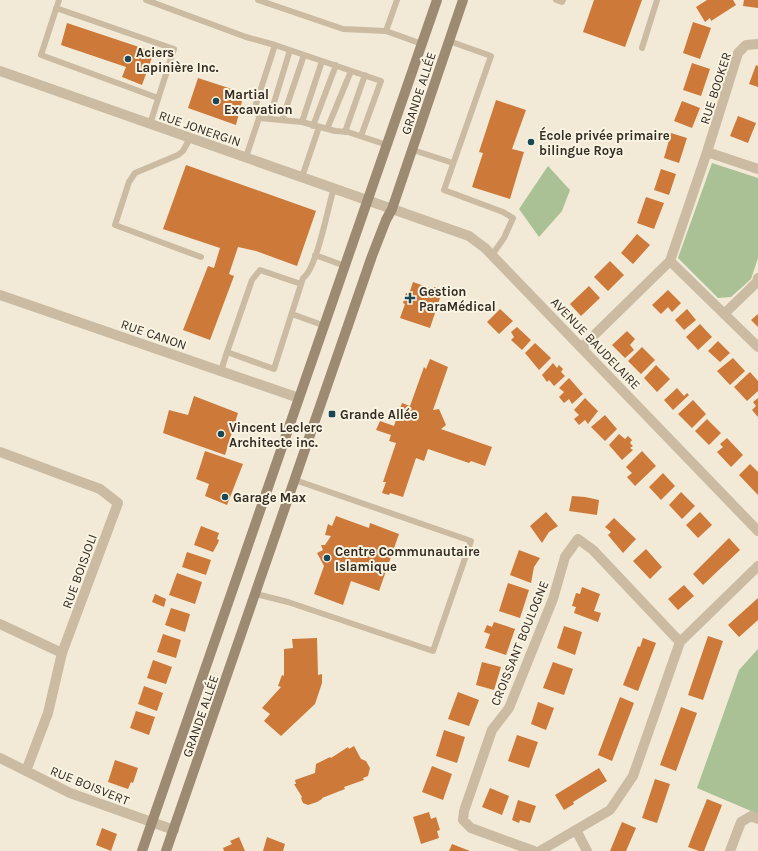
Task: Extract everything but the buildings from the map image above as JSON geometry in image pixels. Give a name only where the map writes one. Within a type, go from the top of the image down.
[{"type":"main road","name":"GRANDE ALLÉE","points":[[142,851],[437,0]]},
{"type":"main road","name":"GRANDE ALLÉE","points":[[166,851],[375,248],[392,208],[413,150],[463,0]]},
{"type":"street","name":"RUE BOOKER","points":[[582,347],[670,261],[707,152],[738,53],[746,45],[758,44]]},
{"type":"street","name":"RUE JONERGIN","points":[[0,71],[392,208]]},
{"type":"street","points":[[707,152],[758,169]]},
{"type":"street","name":"AVENUE BAUDELAIRE","points":[[392,208],[462,233],[480,244],[582,347],[758,531]]},
{"type":"street","points":[[670,261],[758,347]]},
{"type":"street","points":[[724,314],[757,282],[758,278]]},
{"type":"street","name":"RUE CANON","points":[[0,295],[299,398]]},
{"type":"street","name":"RUE BOISJOLI","points":[[0,452],[100,489],[118,503],[62,653],[48,713],[26,771]]},
{"type":"street","name":"CROISSANT BOULOGNE","points":[[534,851],[471,828],[463,820],[464,811],[492,730],[509,708],[553,599],[565,557],[578,539],[593,550],[680,642]]},
{"type":"street","points":[[540,851],[610,810],[633,776],[680,642],[758,566]]},
{"type":"street","points":[[0,624],[62,653]]},
{"type":"street","name":"RUE BOISVERT","points":[[0,758],[70,793],[174,830]]},
{"type":"street","points":[[730,851],[741,822],[751,816],[758,819]]},
{"type":"street","points":[[576,830],[587,851]]},
{"type":"lane","points":[[59,0],[41,55],[158,98]]},
{"type":"lane","points":[[146,0],[246,37],[275,45],[381,81],[361,136]]},
{"type":"lane","points":[[258,0],[343,29],[386,31],[422,44]]},
{"type":"lane","points":[[386,31],[397,0]]},
{"type":"lane","points":[[556,0],[562,2],[563,0]]},
{"type":"lane","points":[[642,48],[657,0]]},
{"type":"lane","points":[[56,8],[174,49],[150,124]]},
{"type":"lane","points":[[449,41],[491,56],[444,190],[503,212],[513,218],[504,238],[492,255]]},
{"type":"lane","points":[[246,157],[260,118],[256,104],[275,45]]},
{"type":"lane","points":[[269,119],[290,50]]},
{"type":"lane","points":[[282,120],[304,55]]},
{"type":"lane","points":[[302,122],[322,61]]},
{"type":"lane","points":[[302,177],[316,126],[336,65]]},
{"type":"lane","points":[[327,129],[351,70]]},
{"type":"lane","points":[[345,132],[365,75]]},
{"type":"lane","points":[[260,118],[302,122],[361,136],[387,145]]},
{"type":"lane","points":[[190,138],[183,151],[178,155],[135,173],[129,182],[115,226],[201,257]]},
{"type":"lane","points":[[413,150],[453,163]]},
{"type":"lane","points":[[227,352],[274,369],[303,278],[308,275],[328,216],[328,206],[334,188]]},
{"type":"lane","points":[[315,255],[345,266]]},
{"type":"lane","points":[[220,371],[252,280],[260,270],[301,284]]},
{"type":"lane","points":[[292,314],[325,326]]},
{"type":"lane","points":[[256,594],[288,602],[433,651],[471,541],[295,480]]},
{"type":"green space","points":[[712,163],[758,178],[758,258],[751,279],[731,297],[718,298],[678,258]]},
{"type":"green space","points":[[548,166],[570,190],[562,211],[539,237],[519,209]]},
{"type":"green space","points":[[758,649],[758,814],[697,788],[739,670]]},
{"type":"place","name":"Aciers Lapinière Inc.","points":[[128,59]]},
{"type":"place","name":"Martial Excavation","points":[[216,101]]},
{"type":"place","name":"École privée primaire bilingue Roya","points":[[531,142]]},
{"type":"place","name":"Gestion ParaMédical","points":[[410,298]]},
{"type":"place","name":"Grande Allée","points":[[332,414]]},
{"type":"place","name":"Vincent Leclerc Architecte inc.","points":[[221,434]]},
{"type":"place","name":"Garage Max","points":[[225,497]]},
{"type":"place","name":"Centre Communautaire Islamique","points":[[327,558]]}]
